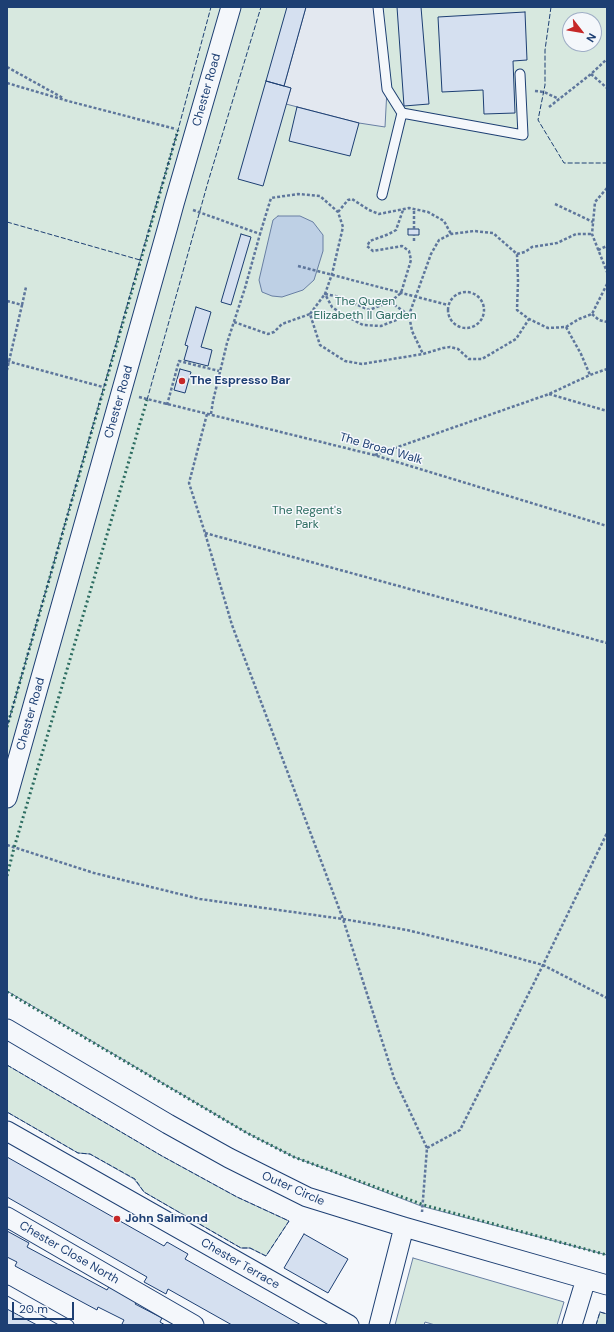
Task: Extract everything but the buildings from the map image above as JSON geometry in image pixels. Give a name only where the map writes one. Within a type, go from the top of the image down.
[{"type":"street","name":"Chester Road","points":[[7,798],[231,7]]},
{"type":"street","name":"Outer Circle","points":[[7,1029],[168,1124],[307,1197],[411,1229],[607,1285]]},
{"type":"street","name":"Chester Terrace","points":[[7,1131],[349,1325]]},
{"type":"street","name":"Chester Close North","points":[[7,1217],[194,1325]]},
{"type":"street","points":[[379,1325],[411,1229]]},
{"type":"street","points":[[572,1325],[586,1279]]},
{"type":"lane","points":[[378,7],[387,89],[402,113],[382,195]]},
{"type":"lane","points":[[402,113],[523,135],[520,74]]},
{"type":"lane","points":[[7,1290],[69,1325]]},
{"type":"path","points":[[549,107],[591,74],[607,59]]},
{"type":"path","points":[[7,67],[68,101]]},
{"type":"path","points":[[591,74],[607,88]]},
{"type":"path","points":[[7,83],[68,101],[194,134]]},
{"type":"path","points":[[521,88],[544,92],[559,99]]},
{"type":"path","points":[[607,188],[595,202],[592,234],[607,272]]},
{"type":"path","points":[[211,414],[219,372],[227,343],[271,198],[298,194],[320,196],[338,212],[343,227],[326,294],[310,314],[282,324],[274,332],[268,334],[234,322]]},
{"type":"path","points":[[338,212],[348,200],[352,199],[369,210],[379,214],[409,208],[428,212],[444,221],[450,234]]},
{"type":"path","points":[[174,204],[213,216],[260,234]]},
{"type":"path","points":[[555,204],[593,222]]},
{"type":"path","points":[[414,209],[414,229]]},
{"type":"path","points":[[326,294],[340,296],[369,310],[390,302],[401,293],[411,260],[410,251],[402,246],[373,251],[367,246],[370,241],[396,230],[403,210]]},
{"type":"path","points":[[423,354],[412,331],[409,315],[431,254],[438,240],[450,234],[474,231],[493,233],[516,254],[518,310],[529,319],[548,328],[566,327],[578,319],[592,314],[607,284]]},
{"type":"path","points":[[516,254],[525,252],[532,247],[557,243],[576,234],[592,234]]},
{"type":"path","points":[[414,235],[414,241]]},
{"type":"path","points":[[598,250],[607,246]]},
{"type":"path","points":[[298,266],[448,306]]},
{"type":"path","points":[[7,370],[26,287]]},
{"type":"path","points":[[470,292],[481,301],[483,308],[482,315],[479,322],[466,328],[454,323],[450,318],[448,306],[457,294],[470,292]]},
{"type":"path","points":[[326,294],[332,307],[363,325],[382,326],[409,315]]},
{"type":"path","points":[[7,301],[22,306]]},
{"type":"path","points":[[390,302],[409,315]]},
{"type":"path","points":[[310,314],[320,345],[345,361],[362,364],[423,354],[450,347],[458,349],[469,359],[482,359],[516,339],[529,319]]},
{"type":"path","points":[[592,314],[599,320],[607,322]]},
{"type":"path","points":[[566,327],[581,354],[590,375]]},
{"type":"path","points":[[8,361],[104,387]]},
{"type":"path","points":[[167,405],[179,361],[219,372]]},
{"type":"path","points":[[374,455],[549,394],[590,375],[607,369]]},
{"type":"path","points":[[549,394],[607,411]]},
{"type":"path","name":"The Broad Walk","points":[[147,400],[211,414],[374,455],[607,526]]},
{"type":"path","points":[[207,414],[189,483],[232,626],[342,919],[394,1078],[427,1148],[424,1205],[411,1229]]},
{"type":"path","points":[[205,533],[607,643]]},
{"type":"path","points":[[427,1148],[460,1130],[544,965],[607,833]]},
{"type":"path","points":[[7,846],[94,873],[200,899],[342,919],[407,930],[544,965],[607,998]]},
{"type":"green space","name":"The Regent's Park","points":[[7,7],[607,7],[607,1255],[421,1206],[294,1157],[247,1133],[7,991]]},
{"type":"green space","points":[[7,1065],[162,1156],[237,1197],[289,1221],[266,1256],[250,1248],[241,1248],[144,1192],[134,1179],[90,1154],[78,1153],[7,1112]]},
{"type":"green space","points":[[413,1258],[564,1302],[557,1325],[435,1325],[425,1322],[424,1325],[395,1325]]},
{"type":"green space","points":[[600,1312],[607,1314],[607,1325],[596,1325]]},
{"type":"shaded area","points":[[306,7],[378,7],[387,89],[385,127],[359,123],[286,104],[291,88],[284,86]]},
{"type":"water","points":[[278,216],[300,216],[313,222],[323,235],[323,251],[314,280],[303,290],[282,297],[272,296],[262,292],[259,280],[273,220]]},
{"type":"hedge","points":[[7,727],[178,130]]},
{"type":"hedge","points":[[7,876],[147,400]]},
{"type":"hedge","points":[[7,992],[247,1133],[294,1157],[424,1205],[607,1255]]},
{"type":"fence","points":[[140,260],[178,130],[211,7]]},
{"type":"fence","points":[[147,400],[208,182],[261,7]]},
{"type":"fence","points":[[551,7],[545,50],[545,85],[538,120],[564,163],[607,163]]},
{"type":"fence","points":[[7,222],[140,260],[7,727]]},
{"type":"fence","points":[[7,1065],[162,1156],[237,1197],[289,1221],[266,1256],[250,1248],[241,1248],[144,1192],[135,1179],[90,1154],[78,1153],[7,1112]]},
{"type":"fence","points":[[596,1325],[600,1312],[607,1314]]},
{"type":"place","name":"The Espresso Bar","points":[[182,381]]},
{"type":"place","name":"John Salmond","points":[[117,1219]]},
{"type":"park label","name":"The Queen Elizabeth II Garden","points":[[365,309]]}]
